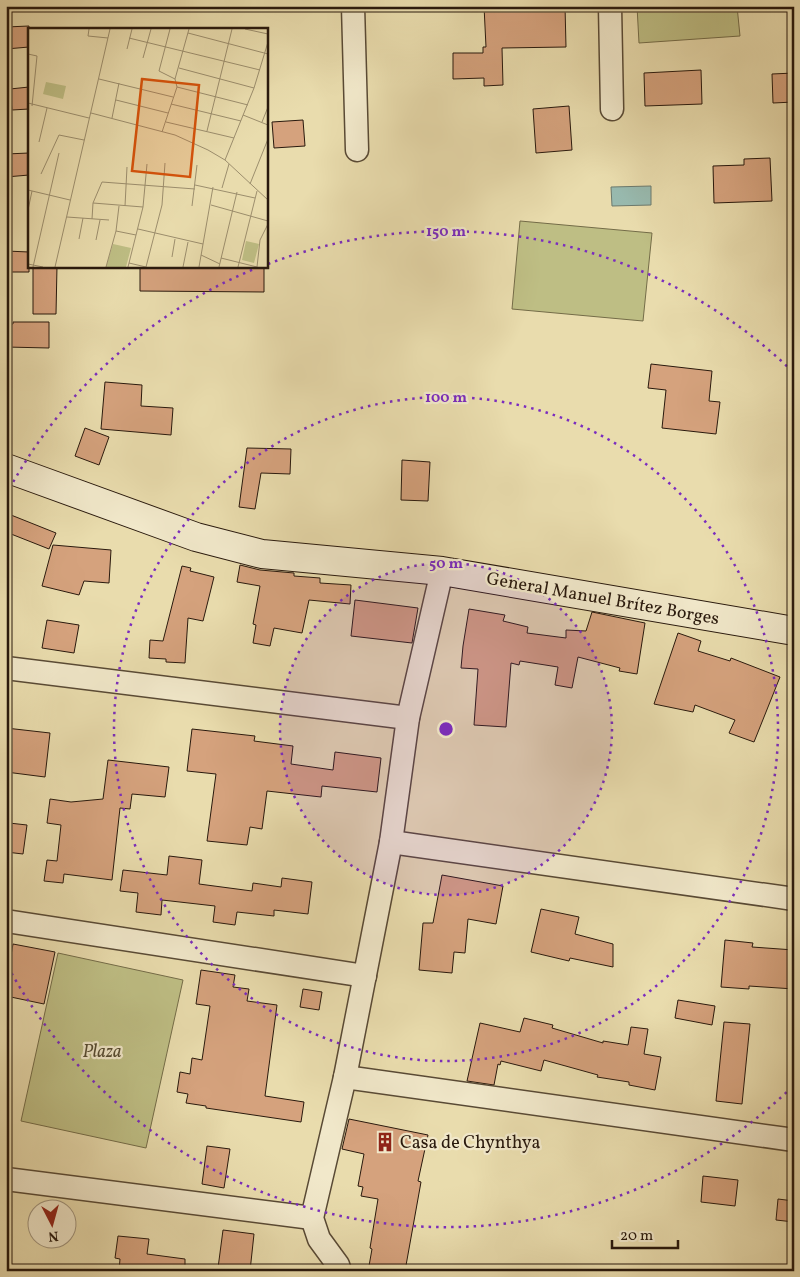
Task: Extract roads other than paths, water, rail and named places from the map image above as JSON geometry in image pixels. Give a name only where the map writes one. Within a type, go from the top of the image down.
[{"type":"street","points":[[353,6],[357,150]]},
{"type":"street","points":[[610,6],[612,109]]},
{"type":"street","name":"General Manuel Brítez Borges","points":[[6,468],[196,537],[262,554],[442,571],[794,631]]},
{"type":"street","points":[[340,1271],[338,1265],[319,1239],[312,1218],[345,1077],[390,842],[408,718],[442,571]]},
{"type":"street","points":[[6,668],[408,718]]},
{"type":"street","points":[[390,842],[794,899]]},
{"type":"street","points":[[6,920],[365,976]]},
{"type":"street","points":[[345,1077],[794,1140]]},
{"type":"street","points":[[6,1179],[312,1218]]},
{"type":"water","points":[[651,186],[651,205],[612,206],[611,187]]},
{"type":"place","name":"Casa de Chynthya","points":[[385,1142]]},
{"type":"park label","name":"Plaza","points":[[102,1051]]}]
